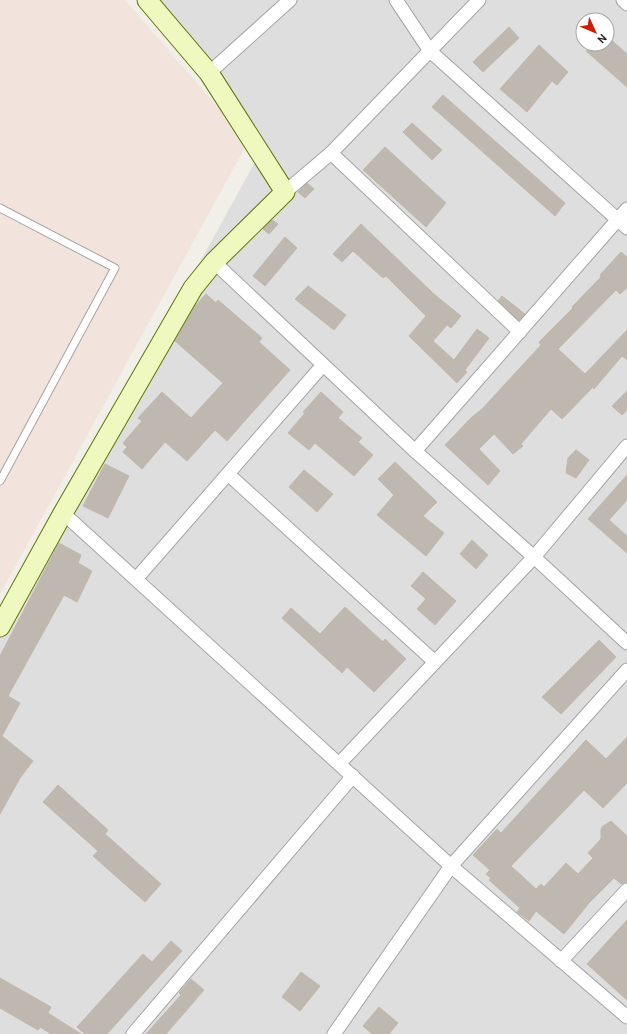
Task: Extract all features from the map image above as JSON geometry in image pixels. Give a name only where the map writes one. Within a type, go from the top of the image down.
[{"type":"street","points":[[147,0],[209,72],[285,192]]},
{"type":"street","points":[[209,72],[290,0]]},
{"type":"street","points":[[396,0],[430,51],[622,224]]},
{"type":"street","points":[[0,627],[63,513],[193,288],[214,262],[285,192],[331,153],[479,0]]},
{"type":"street","points":[[623,0],[627,4]]},
{"type":"street","points":[[331,153],[520,332]]},
{"type":"street","points":[[415,451],[520,332],[622,224],[627,209]]},
{"type":"street","points":[[214,262],[415,451],[534,557],[627,643]]},
{"type":"street","points":[[136,579],[323,365]]},
{"type":"street","points":[[339,764],[534,557],[627,446]]},
{"type":"street","points":[[228,474],[435,662]]},
{"type":"street","points":[[63,513],[451,866],[627,1018]]},
{"type":"street","points":[[334,1034],[451,866],[627,670]]},
{"type":"street","points":[[133,1034],[353,776]]},
{"type":"street","points":[[561,961],[627,890]]},
{"type":"lane","points":[[0,208],[115,268],[0,481]]},
{"type":"shaded area","points":[[0,0],[125,0],[248,142],[0,594]]},
{"type":"shaded area","points":[[148,0],[627,0],[627,1034],[0,1034],[0,625],[260,153]]},
{"type":"building","points":[[509,27],[519,38],[483,72],[473,62]]},
{"type":"building","points":[[615,43],[627,54],[627,87],[587,52],[615,52]]},
{"type":"building","points":[[539,45],[568,72],[557,85],[552,81],[527,112],[500,89]]},
{"type":"building","points":[[443,95],[565,203],[555,216],[432,107]]},
{"type":"building","points":[[412,123],[442,150],[432,160],[403,132]]},
{"type":"building","points":[[385,147],[446,203],[426,227],[363,170]]},
{"type":"building","points":[[307,183],[314,189],[305,198],[298,192]]},
{"type":"building","points":[[272,220],[278,224],[269,234],[263,229]]},
{"type":"building","points":[[361,224],[435,295],[461,316],[451,328],[447,325],[433,341],[454,360],[477,329],[489,338],[465,370],[467,372],[457,383],[409,336],[426,316],[386,276],[383,278],[353,251],[342,262],[333,254]]},
{"type":"building","points":[[285,237],[297,248],[265,286],[253,276]]},
{"type":"building","points":[[621,252],[627,257],[627,288],[620,294],[616,290],[558,349],[585,374],[627,330],[627,360],[622,356],[594,389],[593,387],[562,419],[551,409],[521,444],[523,446],[513,454],[494,434],[479,449],[500,471],[488,485],[445,445],[472,417],[482,409],[541,345],[539,342],[573,308],[572,307],[601,277],[600,275]]},
{"type":"building","points":[[308,286],[346,315],[334,330],[295,299]]},
{"type":"building","points":[[206,294],[216,303],[218,300],[262,338],[259,342],[290,370],[227,441],[215,430],[187,461],[165,442],[142,469],[123,452],[127,447],[123,443],[142,421],[138,418],[162,392],[191,418],[223,383],[175,341],[195,306]]},
{"type":"building","points":[[502,296],[525,314],[519,320],[498,301]]},
{"type":"building","points":[[627,391],[627,410],[622,415],[612,406]]},
{"type":"building","points":[[321,392],[343,412],[338,418],[362,438],[358,442],[373,455],[354,476],[315,443],[309,450],[288,433],[305,413],[303,412]]},
{"type":"building","points":[[576,450],[589,460],[576,478],[566,473],[568,458]]},
{"type":"building","points":[[395,462],[437,502],[423,516],[444,533],[426,556],[377,515],[394,495],[378,479]]},
{"type":"building","points":[[105,464],[129,476],[108,518],[83,506]]},
{"type":"building","points":[[304,470],[333,494],[317,512],[289,487]]},
{"type":"building","points":[[627,475],[627,500],[609,520],[627,536],[627,553],[588,519]]},
{"type":"building","points":[[472,540],[488,555],[476,569],[460,554]]},
{"type":"building","points":[[59,543],[81,555],[78,563],[92,571],[77,602],[64,595],[8,696],[20,703],[2,736],[33,761],[20,778],[0,814],[0,656]]},
{"type":"building","points":[[423,572],[456,601],[435,625],[417,609],[426,599],[411,586]]},
{"type":"building","points":[[345,607],[383,642],[385,639],[406,659],[374,692],[347,667],[342,673],[282,618],[291,608],[320,634]]},
{"type":"building","points":[[599,640],[616,657],[561,714],[542,697]]},
{"type":"building","points":[[627,737],[627,783],[603,808],[584,790],[511,866],[536,889],[541,884],[544,887],[566,863],[578,874],[593,858],[588,853],[601,839],[602,827],[611,821],[627,836],[627,882],[621,884],[614,878],[589,903],[564,934],[536,911],[529,921],[517,912],[520,908],[489,880],[491,878],[486,874],[490,870],[473,855],[497,829],[501,833],[586,740],[606,759]]},
{"type":"building","points":[[58,785],[108,830],[105,834],[161,884],[145,902],[93,856],[98,851],[43,802]]},
{"type":"building","points":[[627,920],[627,1000],[587,964]]},
{"type":"building","points":[[171,941],[182,951],[107,1034],[85,1034],[77,1027],[143,954],[152,962]]},
{"type":"building","points":[[301,972],[320,986],[300,1011],[282,997]]},
{"type":"building","points":[[0,978],[51,1007],[48,1013],[81,1034],[51,1034],[40,1027],[38,1030],[0,1008]]},
{"type":"building","points":[[191,979],[204,990],[166,1034],[146,1034],[181,995],[179,993]]},
{"type":"building","points":[[379,1007],[398,1023],[389,1034],[372,1034],[363,1026]]}]
